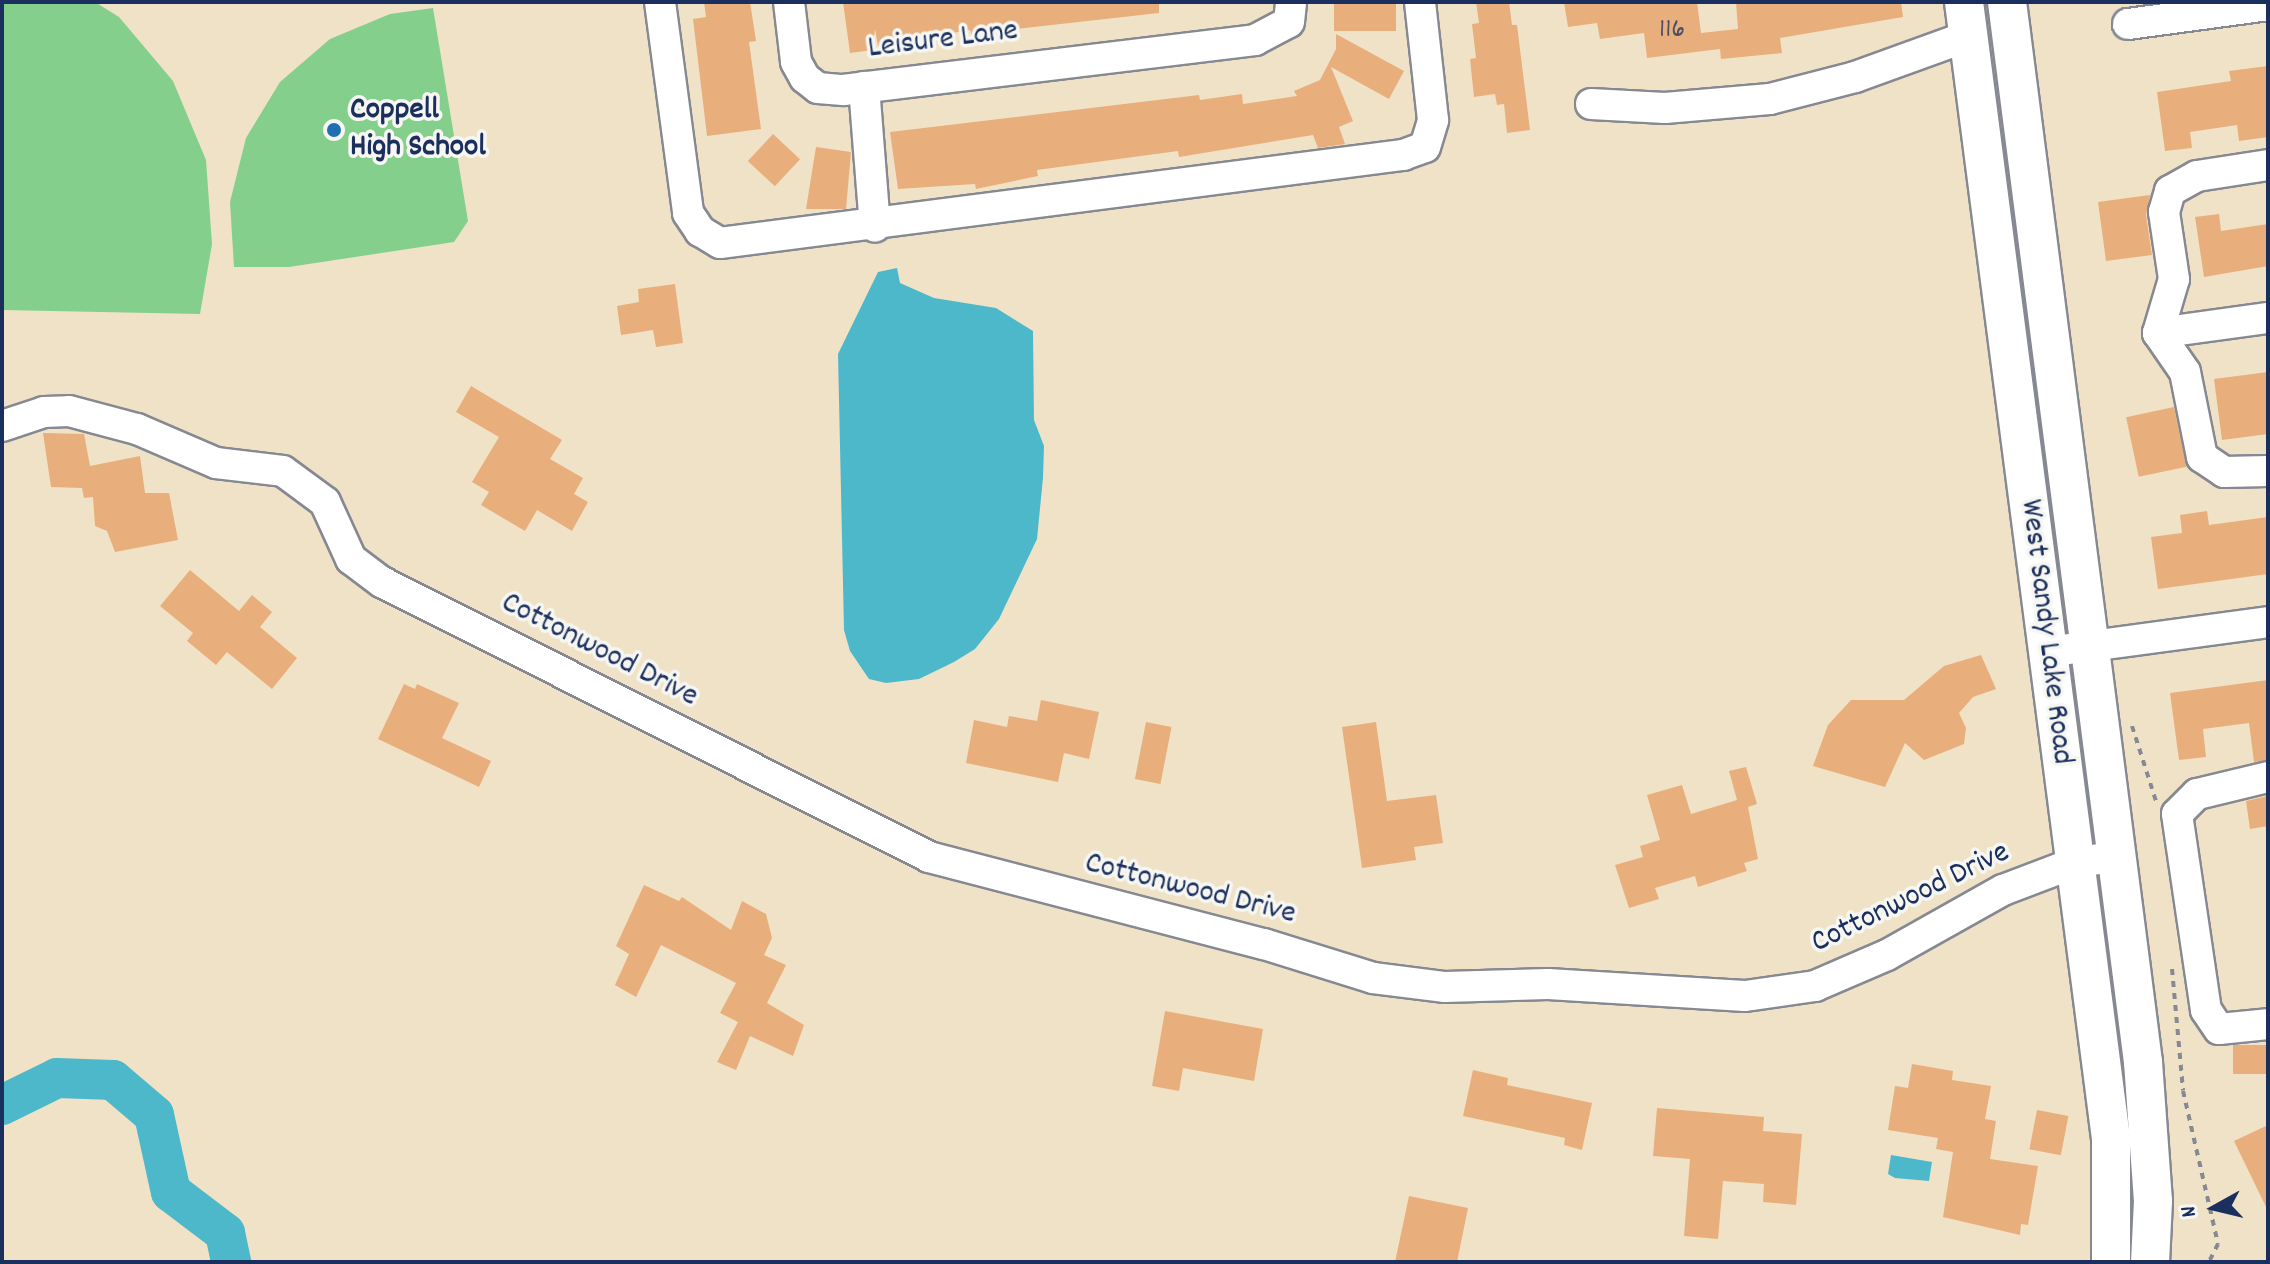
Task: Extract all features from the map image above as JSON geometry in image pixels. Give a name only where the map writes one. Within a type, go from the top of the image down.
[{"type":"main road","name":"West Sandy Lake Road","points":[[2007,2],[2143,1062],[2153,1201],[2150,1262]]},
{"type":"main road","name":"West Sandy Lake Road","points":[[1966,19],[2111,1138],[2111,1262]]},
{"type":"street","points":[[660,2],[688,213],[700,231],[720,243],[747,243],[875,227],[1403,155],[1425,147],[1433,120],[1420,2]]},
{"type":"street","name":"Leisure Lane","points":[[789,2],[796,62],[805,78],[818,88],[864,87],[1255,40],[1289,22],[1291,2]]},
{"type":"street","points":[[2128,24],[2268,5]]},
{"type":"street","points":[[1591,104],[1665,108],[1770,99],[1855,77],[1966,19]]},
{"type":"street","points":[[864,87],[875,227]]},
{"type":"street","points":[[2158,333],[2174,279],[2164,212],[2170,191],[2197,176],[2268,165]]},
{"type":"street","points":[[2158,333],[2268,318]]},
{"type":"street","points":[[2158,333],[2185,372],[2202,457],[2224,472],[2268,471]]},
{"type":"street","name":"Cottonwood Drive","points":[[2,426],[44,412],[94,415],[216,463],[283,471],[325,502],[351,559],[382,582],[929,857],[1264,944],[1373,978],[1445,987],[1548,984],[1745,996],[1815,986],[1887,955],[2003,890],[2074,863],[2117,856]]},
{"type":"street","points":[[2047,652],[2268,622]]},
{"type":"street","points":[[2268,777],[2197,794],[2177,814],[2206,1010],[2219,1029],[2268,1024]]},
{"type":"green space","points":[[2,2],[95,2],[119,17],[173,81],[206,160],[212,244],[200,314],[2,310]]},
{"type":"green space","points":[[433,8],[468,221],[454,242],[289,267],[234,267],[230,202],[246,138],[280,82],[330,39],[390,14]]},
{"type":"water","points":[[897,268],[900,283],[934,298],[996,308],[1033,331],[1034,420],[1044,446],[1037,539],[999,619],[975,649],[954,662],[919,679],[886,683],[869,679],[850,651],[844,630],[838,354],[878,272]]},
{"type":"water","points":[[1891,1155],[1932,1162],[1929,1181],[1895,1178],[1888,1174]]},
{"type":"building","points":[[704,2],[750,2],[756,41],[749,42],[761,129],[707,136],[693,19],[706,17]]},
{"type":"building","points":[[843,2],[1159,2],[1159,13],[971,34],[970,30],[878,46],[875,29],[872,50],[850,53]]},
{"type":"building","points":[[1334,2],[1396,2],[1396,31],[1334,31]]},
{"type":"building","points":[[1476,2],[1509,2],[1512,25],[1517,25],[1530,130],[1507,133],[1504,104],[1497,105],[1495,94],[1474,97],[1470,59],[1476,58],[1472,24],[1479,23]]},
{"type":"building","points":[[1564,2],[1697,2],[1701,33],[1738,29],[1736,2],[1901,2],[1903,17],[1780,38],[1782,53],[1721,59],[1720,49],[1647,58],[1644,33],[1600,39],[1597,23],[1568,27]]},
{"type":"building","points":[[1336,34],[1404,71],[1389,99],[1331,67],[1353,121],[1339,127],[1345,144],[1318,148],[1313,135],[1179,157],[1178,151],[1037,170],[1038,176],[976,189],[975,184],[898,189],[890,132],[1199,95],[1200,100],[1242,94],[1243,104],[1297,96],[1294,91],[1320,80],[1336,49]]},
{"type":"building","points":[[2268,66],[2268,137],[2239,141],[2237,125],[2190,132],[2192,148],[2165,151],[2157,92],[2231,81],[2229,71]]},
{"type":"building","points":[[773,134],[800,159],[775,186],[748,161]]},
{"type":"building","points":[[816,147],[851,152],[846,209],[806,209]]},
{"type":"building","points":[[2150,195],[2146,215],[2152,255],[2106,261],[2098,202]]},
{"type":"building","points":[[2219,214],[2221,231],[2268,224],[2268,266],[2204,277],[2195,217]]},
{"type":"building","points":[[675,284],[683,343],[656,347],[653,330],[621,335],[617,306],[639,302],[638,289]]},
{"type":"building","points":[[2268,372],[2268,434],[2222,440],[2214,379]]},
{"type":"building","points":[[471,386],[562,440],[550,459],[583,478],[574,494],[588,502],[572,531],[537,510],[525,531],[481,505],[489,492],[472,482],[499,437],[456,412]]},
{"type":"building","points":[[2174,407],[2187,467],[2139,477],[2126,417]]},
{"type":"building","points":[[43,433],[84,434],[90,466],[140,456],[145,493],[169,493],[178,540],[115,552],[107,531],[95,526],[93,497],[84,498],[82,488],[51,487]]},
{"type":"building","points":[[2207,511],[2209,525],[2268,517],[2268,574],[2158,589],[2151,537],[2182,533],[2180,515]]},
{"type":"building","points":[[190,570],[239,611],[252,595],[272,612],[260,627],[297,658],[272,689],[227,652],[216,665],[187,641],[193,633],[160,606]]},
{"type":"building","points":[[1981,655],[1996,689],[1973,697],[1959,713],[1966,728],[1964,744],[1924,760],[1905,743],[1885,787],[1813,766],[1828,725],[1851,700],[1904,700],[1944,666]]},
{"type":"building","points":[[2268,680],[2268,760],[2254,762],[2249,723],[2203,729],[2206,757],[2179,760],[2170,693]]},
{"type":"building","points":[[404,684],[415,689],[417,684],[459,703],[442,738],[491,761],[479,787],[378,739]]},
{"type":"building","points":[[1041,700],[1099,712],[1089,759],[1064,753],[1058,782],[966,763],[974,720],[1007,727],[1009,716],[1037,721]]},
{"type":"building","points":[[1146,722],[1172,727],[1160,784],[1135,779]]},
{"type":"building","points":[[1376,722],[1387,801],[1436,795],[1443,843],[1414,847],[1416,860],[1362,868],[1342,727]]},
{"type":"building","points":[[1746,767],[1757,804],[1748,807],[1758,859],[1744,863],[1747,871],[1698,887],[1695,876],[1655,888],[1659,899],[1629,908],[1615,865],[1643,857],[1640,846],[1660,840],[1647,795],[1682,785],[1691,814],[1737,800],[1729,771]]},
{"type":"building","points":[[2268,796],[2268,826],[2250,829],[2246,801]]},
{"type":"building","points":[[644,885],[679,901],[682,897],[731,930],[742,901],[766,914],[772,938],[764,955],[786,965],[767,1003],[804,1025],[793,1056],[750,1036],[736,1070],[717,1062],[738,1022],[720,1013],[736,983],[661,945],[636,997],[615,985],[629,954],[616,946]]},
{"type":"building","points":[[1165,1011],[1263,1029],[1254,1081],[1183,1068],[1179,1091],[1152,1086]]},
{"type":"building","points":[[2233,1045],[2268,1045],[2268,1074],[2233,1074]]},
{"type":"building","points":[[1912,1064],[1953,1071],[1952,1080],[1991,1086],[1985,1119],[1996,1121],[1990,1159],[2038,1166],[2028,1225],[2021,1224],[2020,1235],[1943,1217],[1953,1152],[1936,1149],[1938,1138],[1888,1130],[1895,1086],[1908,1088]]},
{"type":"building","points":[[1473,1070],[1508,1078],[1507,1085],[1592,1103],[1582,1150],[1564,1145],[1565,1138],[1463,1116]]},
{"type":"building","points":[[1657,1108],[1764,1117],[1763,1131],[1802,1134],[1796,1205],[1763,1202],[1764,1184],[1723,1181],[1718,1239],[1684,1236],[1690,1159],[1653,1156]]},
{"type":"building","points":[[2037,1110],[2068,1116],[2061,1155],[2029,1149]]},
{"type":"building","points":[[2268,1125],[2268,1211],[2234,1141]]},
{"type":"building","points":[[1409,1196],[1468,1208],[1457,1262],[1395,1262]]},
{"type":"waterway","points":[[2,1105],[57,1078],[113,1080],[154,1115],[171,1192],[225,1233],[231,1262]]},
{"type":"place","name":"Coppell High School","points":[[334,130]]}]
